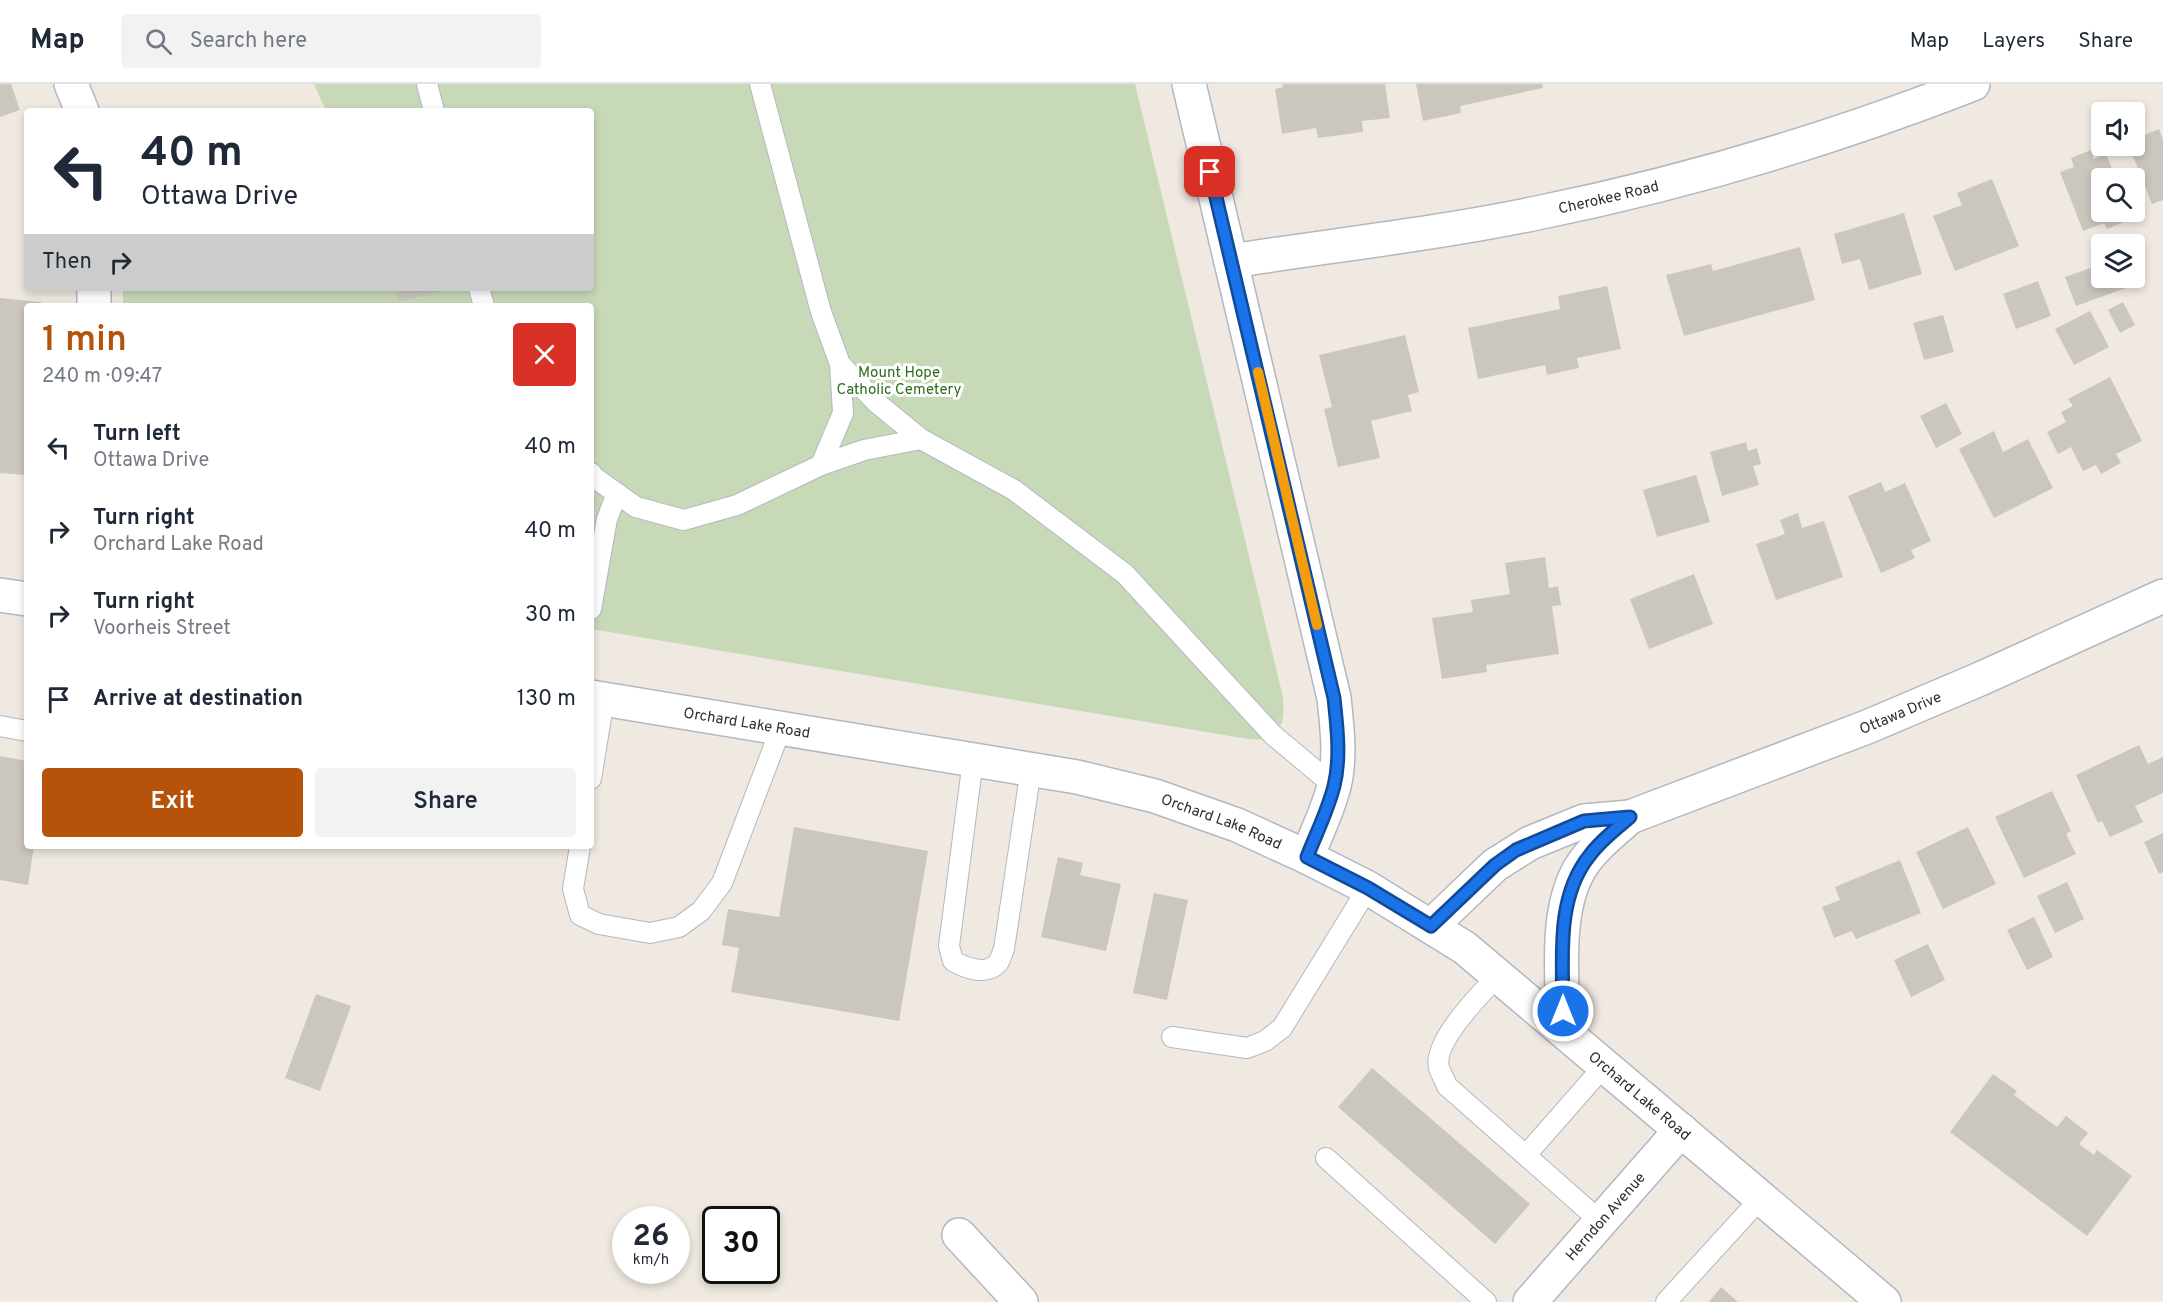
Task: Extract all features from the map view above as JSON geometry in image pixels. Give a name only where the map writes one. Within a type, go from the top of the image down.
[{"type":"street","points":[[72,84],[81,108]]},
{"type":"street","points":[[1189,84],[1334,698],[1337,728],[1334,786],[1307,857]]},
{"type":"street","name":"Cherokee Road","points":[[1232,261],[1458,228],[1614,196],[1809,141],[1973,84]]},
{"type":"street","points":[[0,595],[24,599]]},
{"type":"street","name":"Ottawa Drive","points":[[1431,926],[1495,865],[1516,850],[1584,821],[1630,817],[1867,727],[2001,670],[2163,596]]},
{"type":"street","name":"Orchard Lake Road","points":[[597,698],[1077,777],[1155,796],[1237,825],[1307,857],[1368,888],[1465,948],[1884,1302]]},
{"type":"street","name":"Ottawa Drive","points":[[1563,1030],[1566,905],[1572,886],[1590,854],[1630,817]]},
{"type":"street","name":"Herndon Avenue","points":[[1530,1302],[1681,1130]]},
{"type":"street","points":[[959,1235],[1021,1302]]},
{"type":"lane","points":[[427,84],[433,108]]},
{"type":"lane","points":[[760,84],[821,312],[840,364],[843,413],[821,465]]},
{"type":"lane","points":[[840,364],[877,403],[921,440],[1014,490],[1125,574],[1273,735],[1334,786]]},
{"type":"lane","points":[[594,477],[636,507],[684,520],[737,505],[821,465],[864,450],[921,440]]},
{"type":"lane","points":[[594,592],[607,519],[617,493]]},
{"type":"lane","points":[[594,738],[597,698]]},
{"type":"lane","points":[[0,726],[24,730]]},
{"type":"lane","points":[[580,849],[573,889],[580,915],[598,924],[650,933],[679,927],[701,910],[722,884],[781,728]]},
{"type":"lane","points":[[973,760],[949,946],[953,961],[966,968],[986,970],[997,964],[1004,949],[1031,770]]},
{"type":"lane","points":[[1172,1037],[1246,1048],[1265,1041],[1281,1028],[1368,888]]},
{"type":"lane","points":[[1498,975],[1454,1028],[1440,1049],[1438,1067],[1447,1086],[1600,1221]]},
{"type":"lane","points":[[1526,1155],[1605,1065]]},
{"type":"lane","points":[[1326,1158],[1486,1302]]},
{"type":"lane","points":[[1666,1302],[1761,1198]]},
{"type":"green space","name":"Mount Hope Catholic Cemetery","points":[[314,84],[1135,84],[1282,693],[1283,713],[1279,728],[1275,734],[1268,737],[1248,739],[594,630],[594,303],[123,303],[123,291],[594,291],[594,108],[325,108]]},
{"type":"building","points":[[0,84],[11,84],[20,110],[0,117]]},
{"type":"building","points":[[1282,84],[1385,84],[1390,118],[1362,121],[1363,132],[1318,138],[1316,128],[1282,134],[1275,89],[1283,87]]},
{"type":"building","points":[[1416,84],[1542,84],[1543,88],[1460,106],[1461,113],[1423,121]]},
{"type":"building","points":[[2159,129],[2163,140],[2163,200],[2152,204],[2145,186],[2145,168],[2138,168],[2133,156],[2145,156],[2145,135]]},
{"type":"building","points":[[2091,150],[2091,156],[2094,159],[2107,156],[2112,168],[2091,168],[2091,222],[2124,222],[2107,229],[2104,223],[2083,231],[2060,172],[2074,167],[2071,158]]},
{"type":"building","points":[[1992,179],[2019,246],[1955,271],[1933,216],[1962,205],[1957,193]]},
{"type":"building","points":[[1904,213],[1922,274],[1869,290],[1860,259],[1842,264],[1834,234]]},
{"type":"building","points":[[1800,247],[1815,300],[1684,336],[1666,275],[1711,264],[1713,271]]},
{"type":"building","points":[[2091,268],[2091,288],[2126,288],[2076,306],[2065,277]]},
{"type":"building","points":[[2038,281],[2051,316],[2016,329],[2003,294]]},
{"type":"building","points":[[1607,286],[1621,349],[1577,358],[1579,368],[1547,375],[1545,365],[1478,379],[1468,328],[1560,309],[1558,296]]},
{"type":"building","points":[[396,291],[439,291],[399,302]]},
{"type":"building","points":[[0,298],[41,302],[24,303],[24,475],[0,473]]},
{"type":"building","points":[[2123,302],[2135,325],[2120,333],[2108,310]]},
{"type":"building","points":[[2090,311],[2109,347],[2074,365],[2055,329]]},
{"type":"building","points":[[1943,315],[1954,352],[1924,360],[1913,323]]},
{"type":"building","points":[[1405,335],[1419,392],[1408,395],[1412,411],[1371,421],[1380,458],[1338,467],[1324,409],[1332,407],[1319,355]]},
{"type":"building","points":[[2110,377],[2142,441],[2116,454],[2121,463],[2101,474],[2096,465],[2083,471],[2071,447],[2058,454],[2047,432],[2066,422],[2061,412],[2073,406],[2068,399]]},
{"type":"building","points":[[1946,403],[1962,434],[1936,448],[1920,416]]},
{"type":"building","points":[[1994,431],[2003,452],[2028,439],[2053,488],[1994,518],[1959,449]]},
{"type":"building","points":[[1746,442],[1748,451],[1757,448],[1761,464],[1753,466],[1759,485],[1722,496],[1710,452]]},
{"type":"building","points":[[1696,475],[1710,522],[1657,537],[1643,490]]},
{"type":"building","points":[[1881,482],[1885,492],[1905,483],[1931,541],[1911,550],[1915,558],[1881,573],[1848,496]]},
{"type":"building","points":[[1798,513],[1802,528],[1824,521],[1843,577],[1776,600],[1756,544],[1785,534],[1780,520]]},
{"type":"building","points":[[1545,557],[1549,588],[1558,586],[1561,605],[1552,606],[1559,654],[1486,665],[1487,672],[1442,679],[1432,618],[1473,612],[1471,600],[1510,594],[1505,563]]},
{"type":"building","points":[[1694,574],[1713,624],[1649,649],[1630,599]]},
{"type":"building","points":[[2139,745],[2148,764],[2163,757],[2163,793],[2135,806],[2143,822],[2110,837],[2102,821],[2098,823],[2076,775]]},
{"type":"building","points":[[0,756],[24,760],[24,849],[34,849],[28,885],[0,880]]},
{"type":"building","points":[[2052,791],[2071,831],[2066,834],[2076,854],[2024,878],[1995,817]]},
{"type":"building","points":[[794,827],[928,851],[899,1021],[731,992],[739,948],[722,945],[728,909],[779,917]]},
{"type":"building","points":[[1968,827],[1996,884],[1943,909],[1916,852]]},
{"type":"building","points":[[2163,833],[2163,872],[2159,874],[2144,842]]},
{"type":"building","points":[[1058,857],[1083,863],[1080,875],[1121,884],[1106,951],[1041,937]]},
{"type":"building","points":[[1900,860],[1921,913],[1856,939],[1852,931],[1834,938],[1822,907],[1840,900],[1835,887]]},
{"type":"building","points":[[2067,882],[2084,919],[2055,933],[2037,896]]},
{"type":"building","points":[[1154,893],[1188,900],[1167,1000],[1133,993]]},
{"type":"building","points":[[2034,917],[2053,957],[2027,970],[2007,930]]},
{"type":"building","points":[[1928,944],[1945,980],[1911,997],[1894,960]]},
{"type":"building","points":[[316,994],[351,1006],[320,1091],[285,1078]]},
{"type":"building","points":[[1372,1068],[1530,1204],[1495,1244],[1338,1107]]},
{"type":"building","points":[[1993,1074],[2017,1091],[2014,1095],[2057,1127],[2066,1116],[2088,1133],[2079,1144],[2094,1155],[2097,1150],[2132,1176],[2087,1236],[1950,1132]]},
{"type":"building","points":[[1721,1287],[1738,1302],[1709,1302]]},
{"type":"slow traffic","points":[[1258,372],[1317,625]]},
{"type":"route","points":[[1210,172],[1334,698],[1337,758],[1334,786],[1307,857],[1368,888],[1431,926],[1495,865],[1516,850],[1584,821],[1630,817],[1590,854],[1572,886],[1566,905],[1564,925],[1563,1011]]}]
